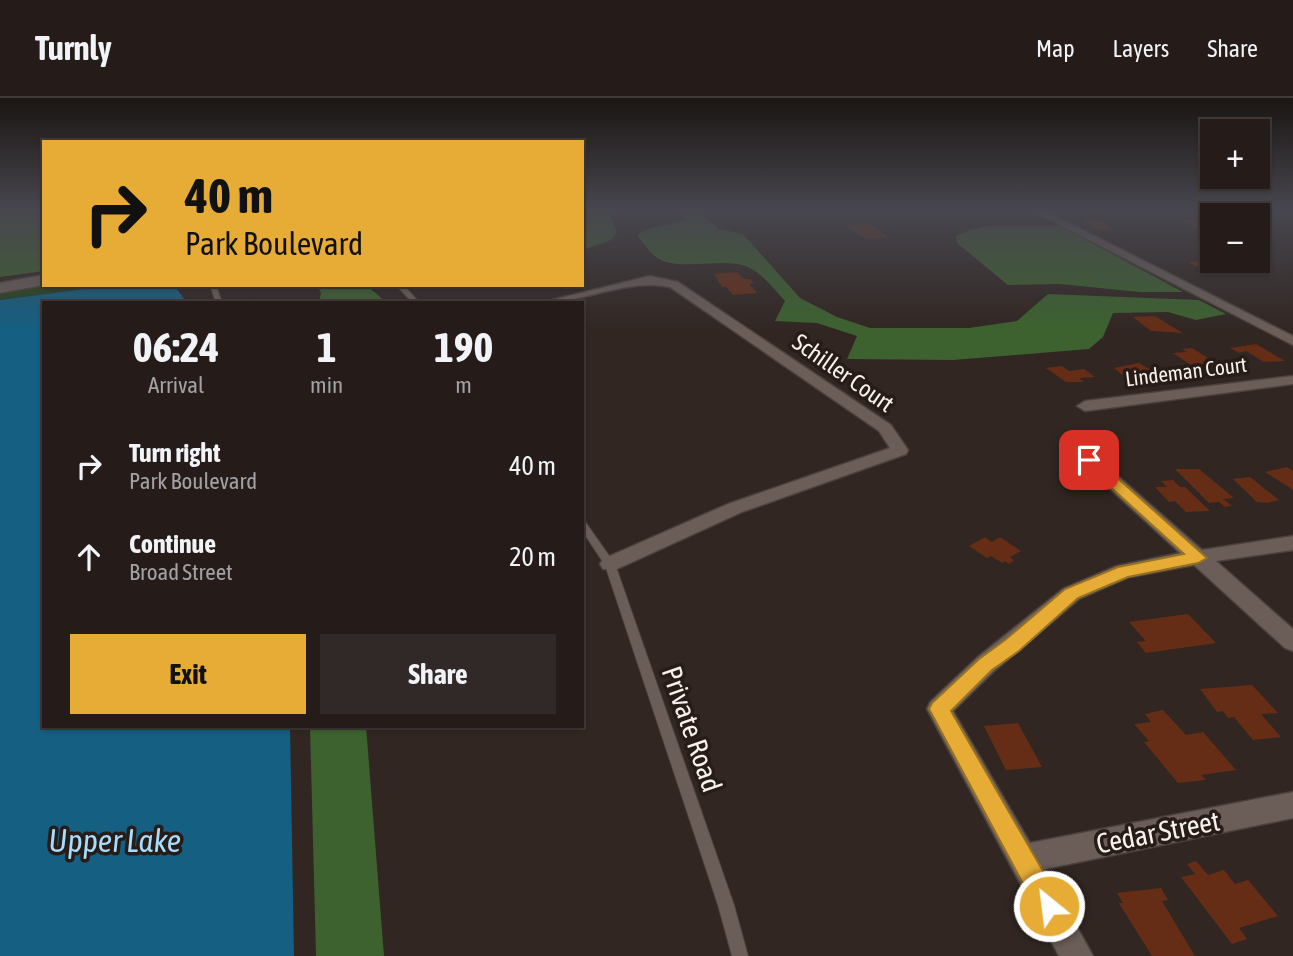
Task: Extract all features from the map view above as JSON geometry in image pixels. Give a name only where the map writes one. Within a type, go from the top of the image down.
[{"type":"main road","points":[[0,288],[42,280]]},
{"type":"street","points":[[1114,250],[1293,341]]},
{"type":"street","name":"Schiller Court","points":[[556,301],[650,279],[674,284],[885,428],[900,450],[735,508],[610,564]]},
{"type":"street","name":"Lindeman Court","points":[[1085,406],[1293,380]]},
{"type":"street","points":[[1089,460],[1293,642]]},
{"type":"street","points":[[1077,956],[939,709],[986,664],[1071,594],[1124,571],[1293,543]]},
{"type":"street","name":"Cedar Street","points":[[1023,859],[1293,805]]},
{"type":"lane","points":[[401,287],[415,301]]},
{"type":"lane","name":"Private Road","points":[[584,526],[610,564],[726,905],[740,956]]},
{"type":"green space","points":[[0,250],[42,250],[42,271],[0,277]]},
{"type":"green space","points":[[649,250],[757,250],[800,298],[837,317],[870,328],[969,328],[1017,321],[1048,294],[1199,300],[1226,314],[1196,320],[1168,312],[1113,313],[1103,337],[1089,349],[953,360],[847,359],[857,336],[817,323],[775,321],[785,301],[748,267],[726,263],[676,264],[665,262]]},
{"type":"green space","points":[[966,250],[1105,250],[1183,292],[1140,292],[1060,284],[1008,285]]},
{"type":"green space","points":[[42,286],[94,287],[0,300],[0,294]]},
{"type":"green space","points":[[318,287],[368,287],[385,301],[319,301],[321,293]]},
{"type":"green space","points":[[310,728],[366,728],[384,956],[316,956]]},
{"type":"water","name":"Upper Lake","points":[[98,287],[175,287],[186,301],[42,301],[42,728],[290,728],[294,956],[0,956],[0,300]]},
{"type":"building","points":[[1200,261],[1200,268],[1188,262]]},
{"type":"building","points":[[737,272],[754,283],[749,284],[757,293],[733,295],[726,287],[722,287],[714,274]]},
{"type":"building","points":[[1155,316],[1183,333],[1151,331],[1133,317]]},
{"type":"building","points":[[1256,344],[1285,361],[1264,362],[1246,351],[1239,353],[1230,348]]},
{"type":"building","points":[[1192,348],[1216,363],[1191,365],[1173,353],[1187,352],[1182,349]]},
{"type":"building","points":[[1139,363],[1167,382],[1138,384],[1114,368]]},
{"type":"building","points":[[1062,366],[1069,371],[1084,369],[1095,377],[1079,378],[1084,382],[1066,382],[1046,368]]},
{"type":"building","points":[[1287,467],[1293,471],[1293,490],[1265,472]]},
{"type":"building","points":[[1175,469],[1199,469],[1234,498],[1223,499],[1232,506],[1225,507],[1219,502],[1209,503]]},
{"type":"building","points":[[1250,477],[1279,500],[1257,502],[1233,479]]},
{"type":"building","points":[[1173,480],[1180,487],[1185,487],[1210,511],[1186,512],[1175,501],[1169,502],[1155,487],[1167,487],[1161,481]]},
{"type":"building","points":[[985,537],[992,542],[1000,537],[1021,551],[1010,557],[1014,561],[1009,564],[991,556],[987,558],[969,546]]},
{"type":"building","points":[[1188,614],[1216,643],[1146,653],[1137,642],[1146,641],[1129,622]]},
{"type":"building","points":[[1252,685],[1278,713],[1261,714],[1281,737],[1253,740],[1234,717],[1228,718],[1223,711],[1217,712],[1200,689]]},
{"type":"building","points":[[1163,710],[1186,735],[1203,732],[1236,770],[1201,775],[1206,780],[1178,783],[1144,742],[1149,741],[1134,724],[1151,722],[1145,714]]},
{"type":"building","points":[[1018,723],[1042,767],[1006,770],[984,726]]},
{"type":"building","points":[[1196,861],[1208,875],[1224,870],[1235,884],[1248,880],[1278,916],[1239,928],[1247,939],[1232,944],[1181,877],[1195,874],[1187,864]]},
{"type":"building","points":[[1161,888],[1168,900],[1162,901],[1195,956],[1152,956],[1119,903],[1123,903],[1117,893]]},
{"type":"route","points":[[1049,906],[939,709],[986,664],[1071,594],[1124,571],[1198,558],[1089,460]]}]
